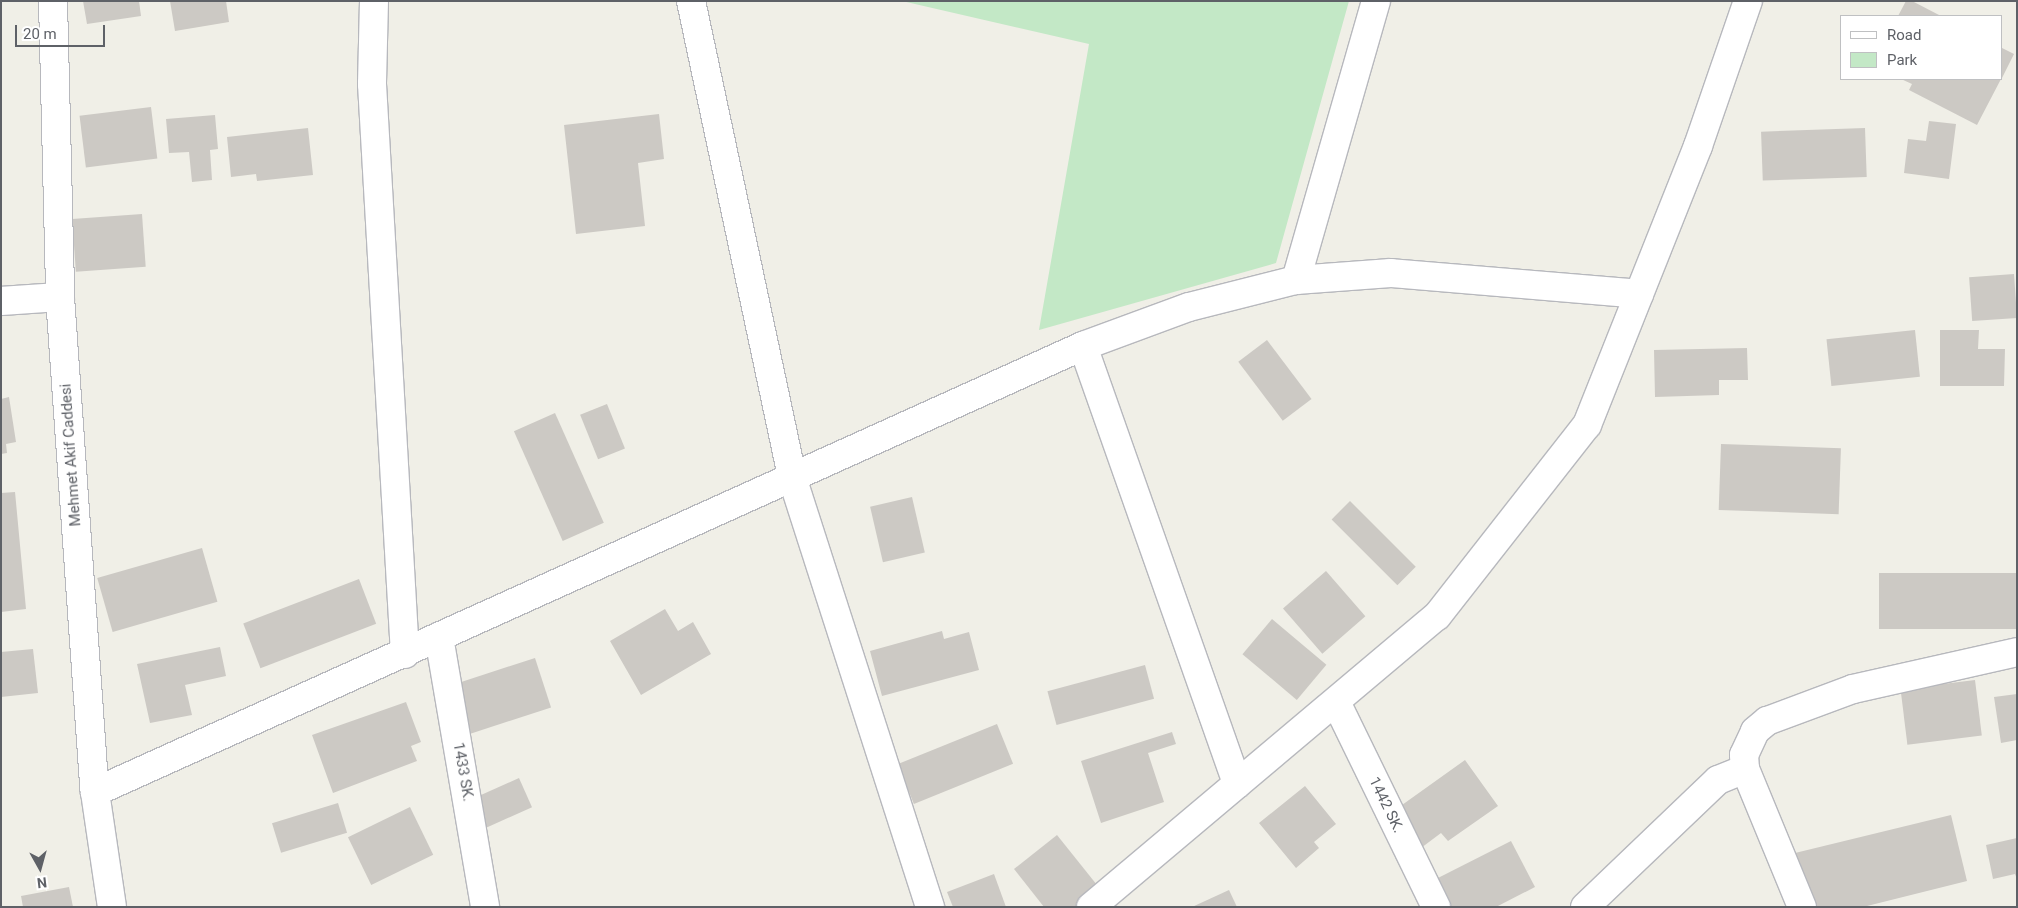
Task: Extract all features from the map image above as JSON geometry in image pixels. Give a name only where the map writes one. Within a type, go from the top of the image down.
[{"type":"street","name":"Mehmet Akif Caddesi","points":[[53,1],[60,297],[95,792],[112,907]]},
{"type":"street","points":[[374,1],[372,84],[405,654]]},
{"type":"street","points":[[691,1],[792,477],[930,907]]},
{"type":"street","points":[[1296,280],[1376,1]]},
{"type":"street","points":[[1091,907],[1337,704],[1437,616],[1587,425],[1639,294],[1748,1]]},
{"type":"street","points":[[95,792],[405,654],[1083,346],[1189,306],[1296,280],[1391,272],[1639,294]]},
{"type":"street","points":[[1,301],[60,297]]},
{"type":"street","points":[[1083,346],[1238,784]]},
{"type":"street","name":"1433 SK.","points":[[439,637],[486,907]]},
{"type":"street","points":[[1802,907],[1745,769],[1748,742],[1768,721],[1853,689],[2017,652]]},
{"type":"street","name":"1442 SK.","points":[[1337,704],[1436,907]]},
{"type":"street","points":[[1585,907],[1718,780],[1745,769]]},
{"type":"green space","points":[[902,1],[1349,1],[1276,263],[1039,330],[1089,44]]},
{"type":"building","points":[[83,1],[139,1],[141,16],[87,24]]},
{"type":"building","points":[[170,1],[226,1],[229,22],[175,31]]},
{"type":"building","points":[[1906,1],[1912,1],[1939,15],[1899,15]]},
{"type":"building","points":[[2003,48],[2014,54],[2003,76]]},
{"type":"building","points":[[1903,80],[2000,80],[1977,125],[1909,90],[1912,84]]},
{"type":"building","points":[[151,107],[157,159],[86,167],[80,116]]},
{"type":"building","points":[[659,114],[664,159],[638,163],[645,226],[576,234],[564,125]]},
{"type":"building","points":[[215,115],[218,149],[210,150],[212,180],[192,182],[189,152],[169,153],[166,119]]},
{"type":"building","points":[[1929,121],[1956,124],[1949,179],[1904,173],[1908,139],[1926,141]]},
{"type":"building","points":[[308,128],[313,175],[257,181],[256,174],[231,177],[227,137]]},
{"type":"building","points":[[1865,128],[1867,177],[1763,181],[1761,132]]},
{"type":"building","points":[[142,214],[146,267],[76,272],[72,219]]},
{"type":"building","points":[[2014,274],[2017,318],[1972,321],[1969,277]]},
{"type":"building","points":[[1915,330],[1920,377],[1831,386],[1826,339]]},
{"type":"building","points":[[1940,330],[1979,330],[1978,349],[2005,349],[2004,386],[1940,386]]},
{"type":"building","points":[[1267,340],[1312,399],[1283,421],[1238,362]]},
{"type":"building","points":[[1747,348],[1748,380],[1719,380],[1719,395],[1655,397],[1654,350]]},
{"type":"building","points":[[9,397],[16,442],[6,444],[7,453],[1,454],[1,399]]},
{"type":"building","points":[[607,404],[625,449],[598,459],[580,415]]},
{"type":"building","points":[[555,413],[604,523],[563,541],[514,431]]},
{"type":"building","points":[[1721,444],[1841,448],[1839,514],[1719,510]]},
{"type":"building","points":[[15,492],[26,609],[1,612],[1,493]]},
{"type":"building","points":[[912,497],[925,553],[883,562],[870,507]]},
{"type":"building","points":[[1350,501],[1416,567],[1397,585],[1332,519]]},
{"type":"building","points":[[202,548],[217,602],[113,632],[97,578]]},
{"type":"building","points":[[1326,571],[1365,616],[1322,654],[1283,608]]},
{"type":"building","points":[[1879,573],[2017,573],[2017,629],[1879,629]]},
{"type":"building","points":[[359,579],[376,624],[260,668],[243,623]]},
{"type":"building","points":[[665,609],[678,631],[693,622],[711,654],[641,695],[610,641]]},
{"type":"building","points":[[1272,619],[1326,665],[1297,700],[1242,654]]},
{"type":"building","points":[[942,631],[944,639],[969,632],[979,670],[882,696],[870,651]]},
{"type":"building","points":[[220,647],[226,676],[185,685],[192,715],[150,723],[137,664]]},
{"type":"building","points":[[33,649],[38,693],[1,697],[1,652]]},
{"type":"building","points":[[535,658],[551,707],[471,733],[455,684]]},
{"type":"building","points":[[1145,665],[1154,699],[1057,725],[1047,691]]},
{"type":"building","points":[[1975,680],[1982,736],[1907,745],[1901,689]]},
{"type":"building","points":[[2017,694],[2017,740],[2001,743],[1994,697]]},
{"type":"building","points":[[406,702],[421,742],[411,746],[417,761],[333,793],[312,735]]},
{"type":"building","points":[[997,724],[1013,764],[914,804],[898,764]]},
{"type":"building","points":[[1172,732],[1176,744],[1148,753],[1164,802],[1101,823],[1081,761]]},
{"type":"building","points":[[1465,760],[1498,806],[1448,841],[1441,833],[1421,848],[1395,810]]},
{"type":"building","points":[[519,778],[532,807],[485,828],[471,799]]},
{"type":"building","points":[[1305,786],[1336,824],[1314,842],[1319,848],[1296,868],[1259,823]]},
{"type":"building","points":[[338,803],[347,833],[281,853],[272,823]]},
{"type":"building","points":[[410,807],[433,855],[371,885],[348,837]]},
{"type":"building","points":[[1951,815],[1967,881],[1863,907],[1808,907],[1795,853]]},
{"type":"building","points":[[1057,835],[1101,890],[1080,907],[1044,907],[1014,869]]},
{"type":"building","points":[[2017,838],[2017,879],[2015,874],[1993,879],[1986,845]]},
{"type":"building","points":[[1511,841],[1535,887],[1496,907],[1448,907],[1434,880]]},
{"type":"building","points":[[994,874],[1006,907],[953,907],[947,892]]},
{"type":"building","points":[[69,887],[73,907],[23,907],[21,896]]},
{"type":"building","points":[[1229,890],[1237,907],[1192,907]]}]
